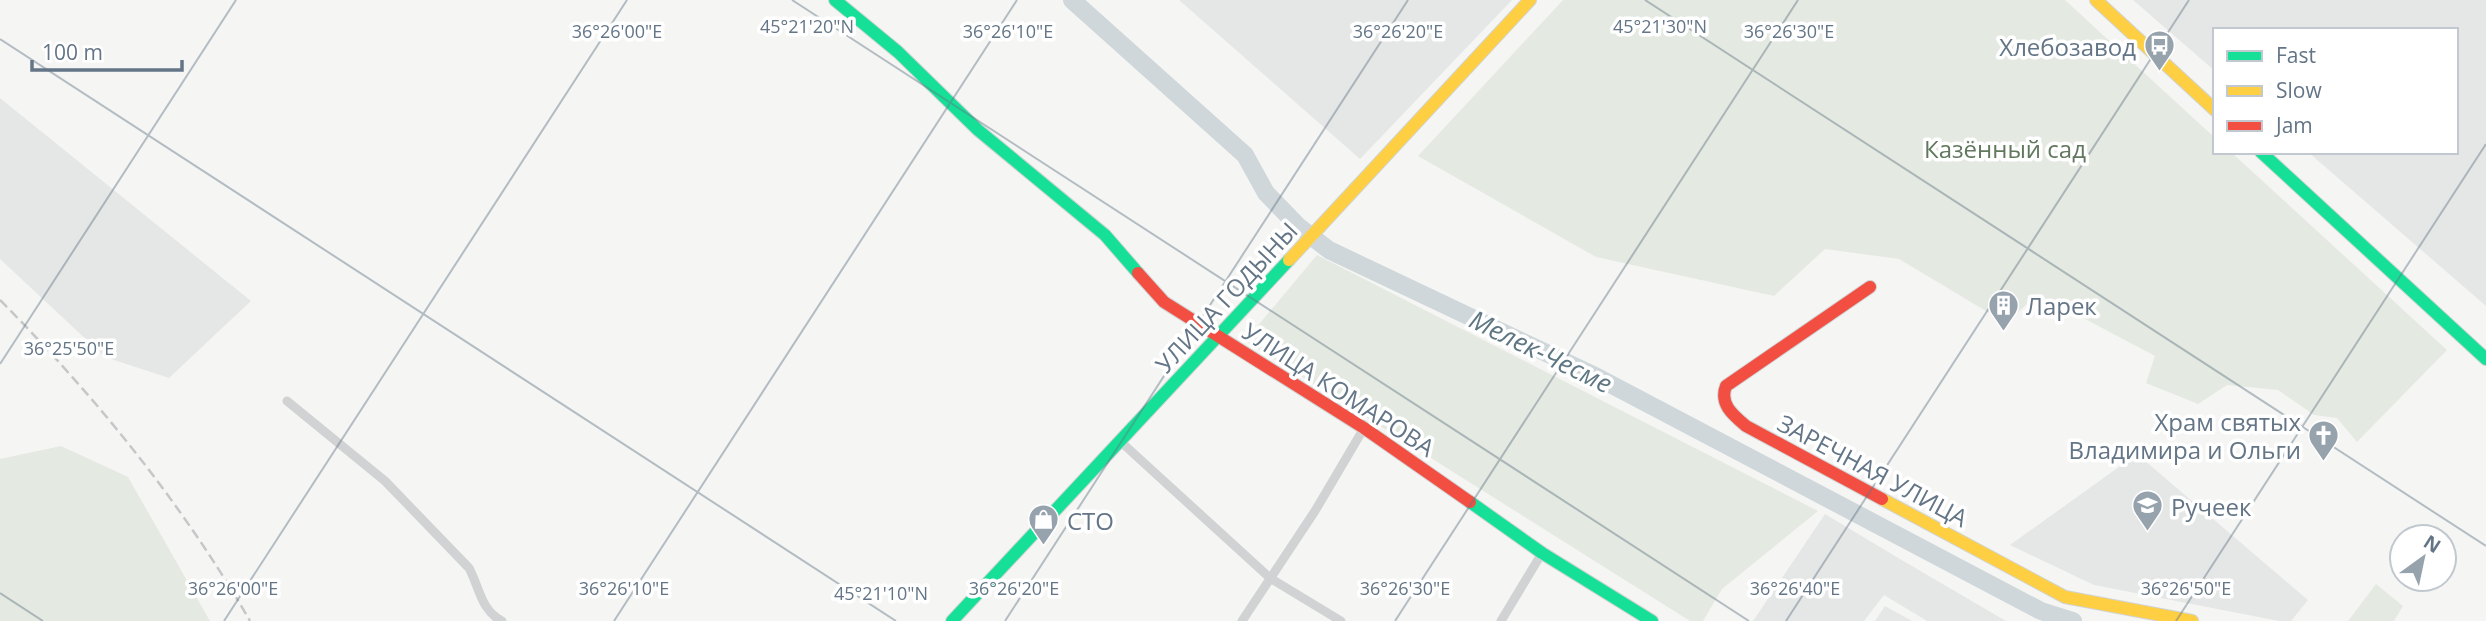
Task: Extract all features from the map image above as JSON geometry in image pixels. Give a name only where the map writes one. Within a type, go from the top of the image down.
[{"type":"street","name":"УЛИЦА КОМАРОВА","points":[[835,0],[898,52],[978,130],[1105,235],[1164,302],[1364,428],[1542,553],[1652,621]]},
{"type":"street","name":"УЛИЦА ГОДЫНЫ","points":[[952,621],[1530,0]]},
{"type":"street","points":[[2096,0],[2213,108]]},
{"type":"street","points":[[2263,154],[2486,359]]},
{"type":"street","name":"ЗАРЕЧНАЯ УЛИЦА","points":[[1870,286],[1726,386],[1723,392],[1724,402],[1734,415],[1746,426],[2065,597],[2192,621]]},
{"type":"street","points":[[287,401],[385,481],[469,568],[480,597],[492,617],[502,621]]},
{"type":"street","points":[[1242,621],[1315,511],[1364,428]]},
{"type":"street","points":[[1121,442],[1270,578],[1341,621]]},
{"type":"street","points":[[1501,621],[1542,553]]},
{"type":"shaded area","points":[[1179,0],[1512,0],[1360,159]]},
{"type":"shaded area","points":[[2133,0],[2486,0],[2486,306],[2310,154],[2458,154],[2458,28],[2213,28],[2213,69]]},
{"type":"shaded area","points":[[0,98],[251,301],[169,378],[105,357],[0,259]]},
{"type":"shaded area","points":[[2137,454],[2308,600],[2291,621],[2279,621],[2094,585],[2010,545]]},
{"type":"shaded area","points":[[1825,514],[2006,621],[1927,621],[1884,595],[1864,621],[1753,621]]},
{"type":"shaded area","points":[[1885,606],[1912,621],[1875,621]]},
{"type":"green space","name":"Казённый сад","points":[[1563,0],[2065,0],[2213,136],[2213,154],[2233,154],[2447,350],[2357,442],[2337,418],[2314,415],[2278,390],[2227,385],[2198,404],[2146,383],[2155,356],[2038,294],[2006,323],[1899,259],[1825,249],[1774,296],[1596,257],[1418,156]]},
{"type":"green space","points":[[1317,255],[1818,511],[1722,589],[1703,621],[1690,621],[1245,341]]},
{"type":"green space","points":[[61,446],[128,477],[210,621],[0,621],[0,459]]},
{"type":"green space","points":[[2376,584],[2403,606],[2394,621],[2348,621]]},
{"type":"waterway","name":"Мелек-Чесме","points":[[1072,0],[1245,155],[1266,193],[1298,226],[1329,250],[1597,377],[2041,611],[2073,621]]},
{"type":"railway","points":[[0,300],[70,374],[136,453],[196,535],[250,621]]},
{"type":"traffic: fast","points":[[835,0],[898,52],[978,130],[1105,235],[1138,273]]},
{"type":"traffic: fast","points":[[2263,154],[2486,359]]},
{"type":"traffic: fast","points":[[952,621],[1289,260]]},
{"type":"traffic: fast","points":[[1470,502],[1542,553],[1652,621]]},
{"type":"traffic: slow","points":[[1289,260],[1530,0]]},
{"type":"traffic: slow","points":[[2096,0],[2213,108]]},
{"type":"traffic: slow","points":[[1882,499],[2065,597],[2192,621]]},
{"type":"traffic: jam","points":[[1138,273],[1164,302],[1364,428],[1470,502]]},
{"type":"traffic: jam","points":[[1870,287],[1726,386],[1724,398],[1732,413],[1746,426],[1882,499]]},
{"type":"place","name":"Хлебозавод","points":[[2159,73]]},
{"type":"place","name":"Ларек","points":[[2003,332]]},
{"type":"place","name":"Храм святых Владимира и Ольги","points":[[2324,462]]},
{"type":"place","name":"Ручеек","points":[[2148,533]]},
{"type":"place","name":"СТО","points":[[1044,547]]}]
